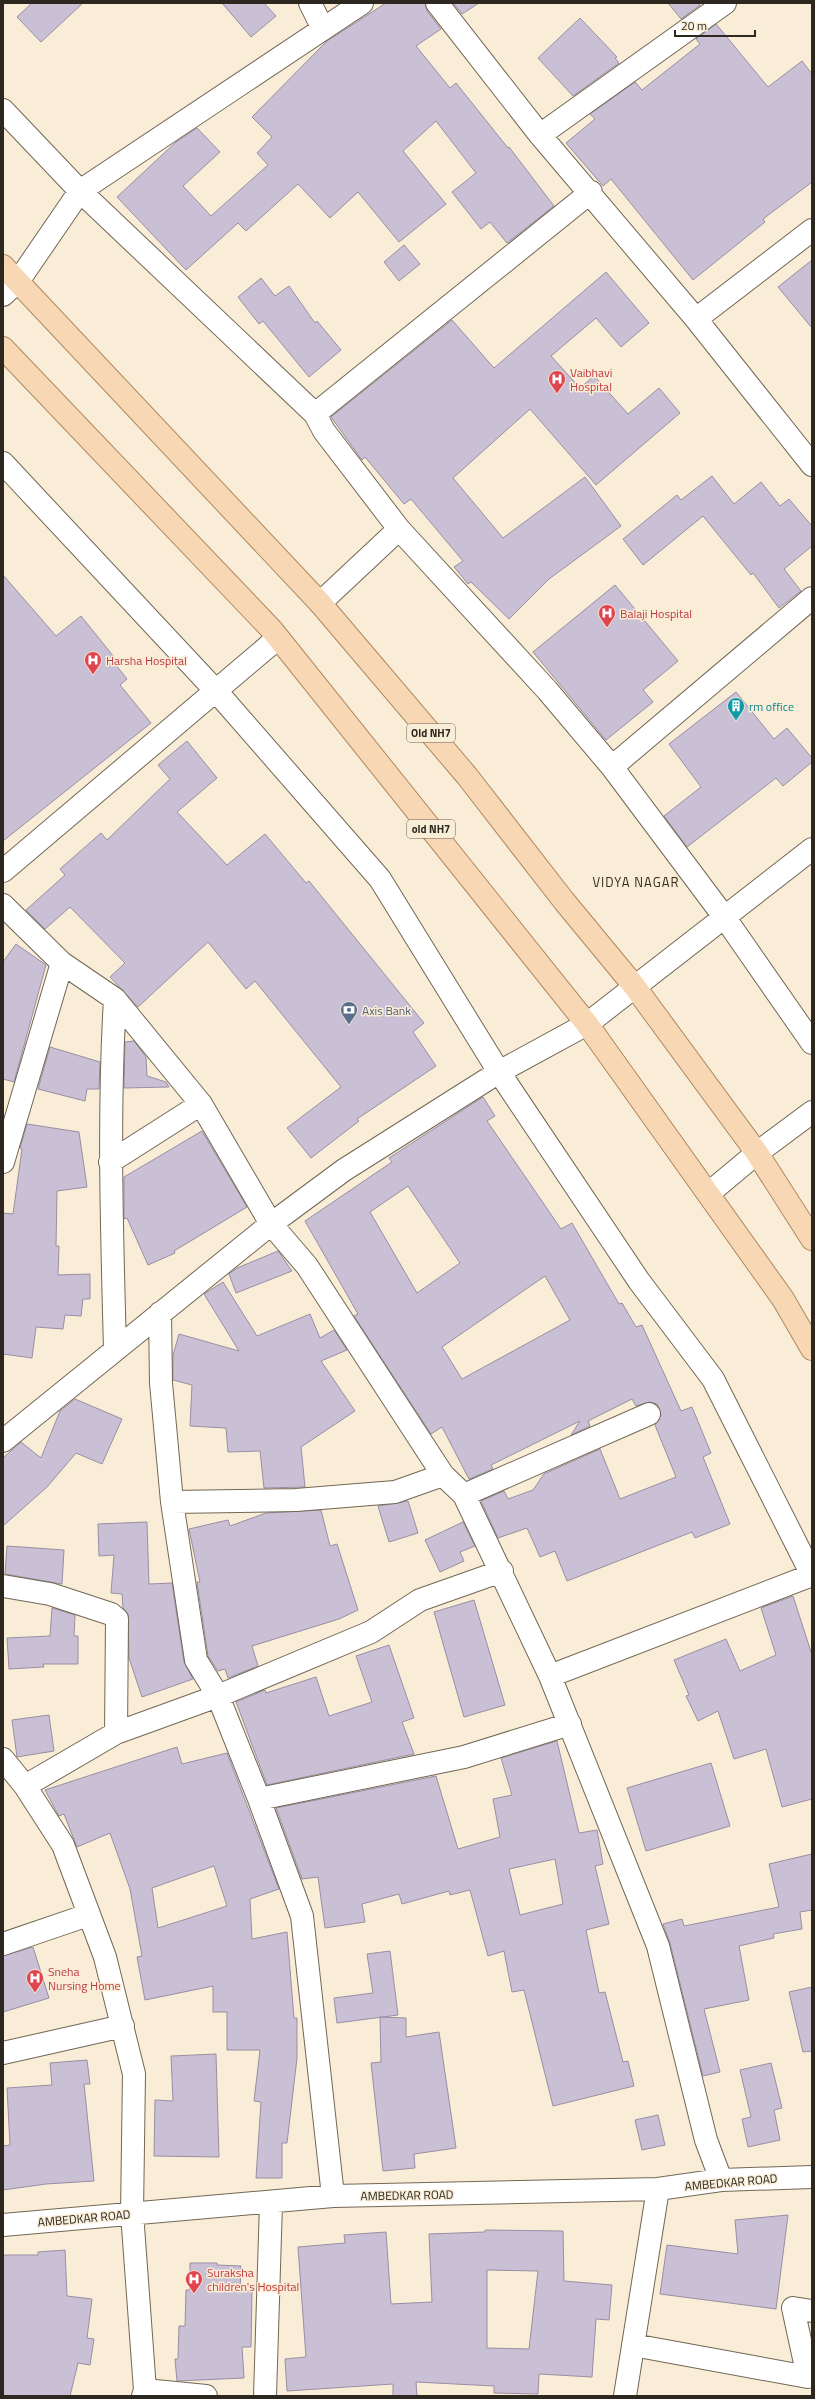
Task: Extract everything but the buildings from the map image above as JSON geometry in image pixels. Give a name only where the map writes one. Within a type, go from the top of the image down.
[{"type":"main road","name":"Old NH7","points":[[3,266],[19,280],[320,603],[467,776],[564,901],[634,987],[757,1153],[812,1239]]},
{"type":"main road","name":"old NH7","points":[[3,348],[278,638],[587,1024],[709,1193],[783,1299],[812,1349]]},
{"type":"street","points":[[310,3],[323,29]]},
{"type":"street","points":[[3,295],[19,280],[80,191],[362,3]]},
{"type":"street","points":[[437,3],[540,135],[590,192],[696,319],[812,465]]},
{"type":"street","points":[[540,135],[725,3]]},
{"type":"street","points":[[3,110],[80,191],[315,414],[324,431],[399,529],[547,690],[612,767],[725,918],[812,1043]]},
{"type":"street","points":[[315,414],[590,192]]},
{"type":"street","points":[[696,319],[812,230]]},
{"type":"street","points":[[3,463],[216,691],[380,880],[499,1072],[639,1281],[713,1380],[812,1575],[550,1676]]},
{"type":"street","points":[[320,603],[399,529]]},
{"type":"street","points":[[612,767],[812,598]]},
{"type":"street","points":[[3,871],[278,638]]},
{"type":"street","points":[[3,1441],[271,1224],[344,1170],[499,1072],[587,1024],[812,849]]},
{"type":"street","points":[[3,905],[62,963],[115,999],[201,1104],[271,1224],[307,1266],[443,1475],[464,1495],[502,1571],[550,1676],[658,1946],[706,2140],[721,2180]]},
{"type":"street","points":[[3,1162],[62,963]]},
{"type":"street","points":[[115,999],[111,1067],[110,1162],[115,1350]]},
{"type":"street","points":[[110,1162],[201,1104]]},
{"type":"street","points":[[709,1193],[757,1153],[812,1112]]},
{"type":"street","points":[[160,1313],[161,1383],[172,1502],[196,1660],[218,1696],[260,1799],[302,1916],[333,2196]]},
{"type":"street","points":[[464,1495],[649,1414]]},
{"type":"street","points":[[172,1502],[296,1500],[395,1492],[443,1475]]},
{"type":"street","points":[[24,1786],[116,1733],[218,1696],[371,1632],[420,1600],[502,1571]]},
{"type":"street","points":[[3,1586],[50,1594],[111,1614],[117,1620],[116,1733]]},
{"type":"street","points":[[260,1799],[464,1757],[570,1724]]},
{"type":"street","points":[[3,1759],[24,1786],[64,1845],[88,1915],[105,1957],[134,2074],[132,2214],[144,2393],[206,2396]]},
{"type":"street","points":[[3,1944],[88,1915]]},
{"type":"street","points":[[3,2053],[123,2026]]},
{"type":"street","name":"AMBEDKAR ROAD","points":[[3,2225],[271,2203],[333,2196],[658,2189],[721,2180],[812,2176]]},
{"type":"street","points":[[625,2396],[658,2189]]},
{"type":"street","points":[[265,2396],[271,2203]]},
{"type":"street","points":[[633,2345],[809,2387],[793,2308],[812,2311]]},
{"type":"place","name":"Vaibhavi Hospital","points":[[557,394]]},
{"type":"place","name":"Balaji Hospital","points":[[607,628]]},
{"type":"place","name":"Harsha Hospital","points":[[93,675]]},
{"type":"place","name":"rm office","points":[[736,721]]},
{"type":"place","name":"Axis Bank","points":[[349,1025]]},
{"type":"place","name":"Sneha Nursing Home","points":[[35,1993]]},
{"type":"place","name":"Suraksha children's Hospital","points":[[194,2294]]},
{"type":"district","name":"VIDYA NAGAR","points":[[636,882]]}]
